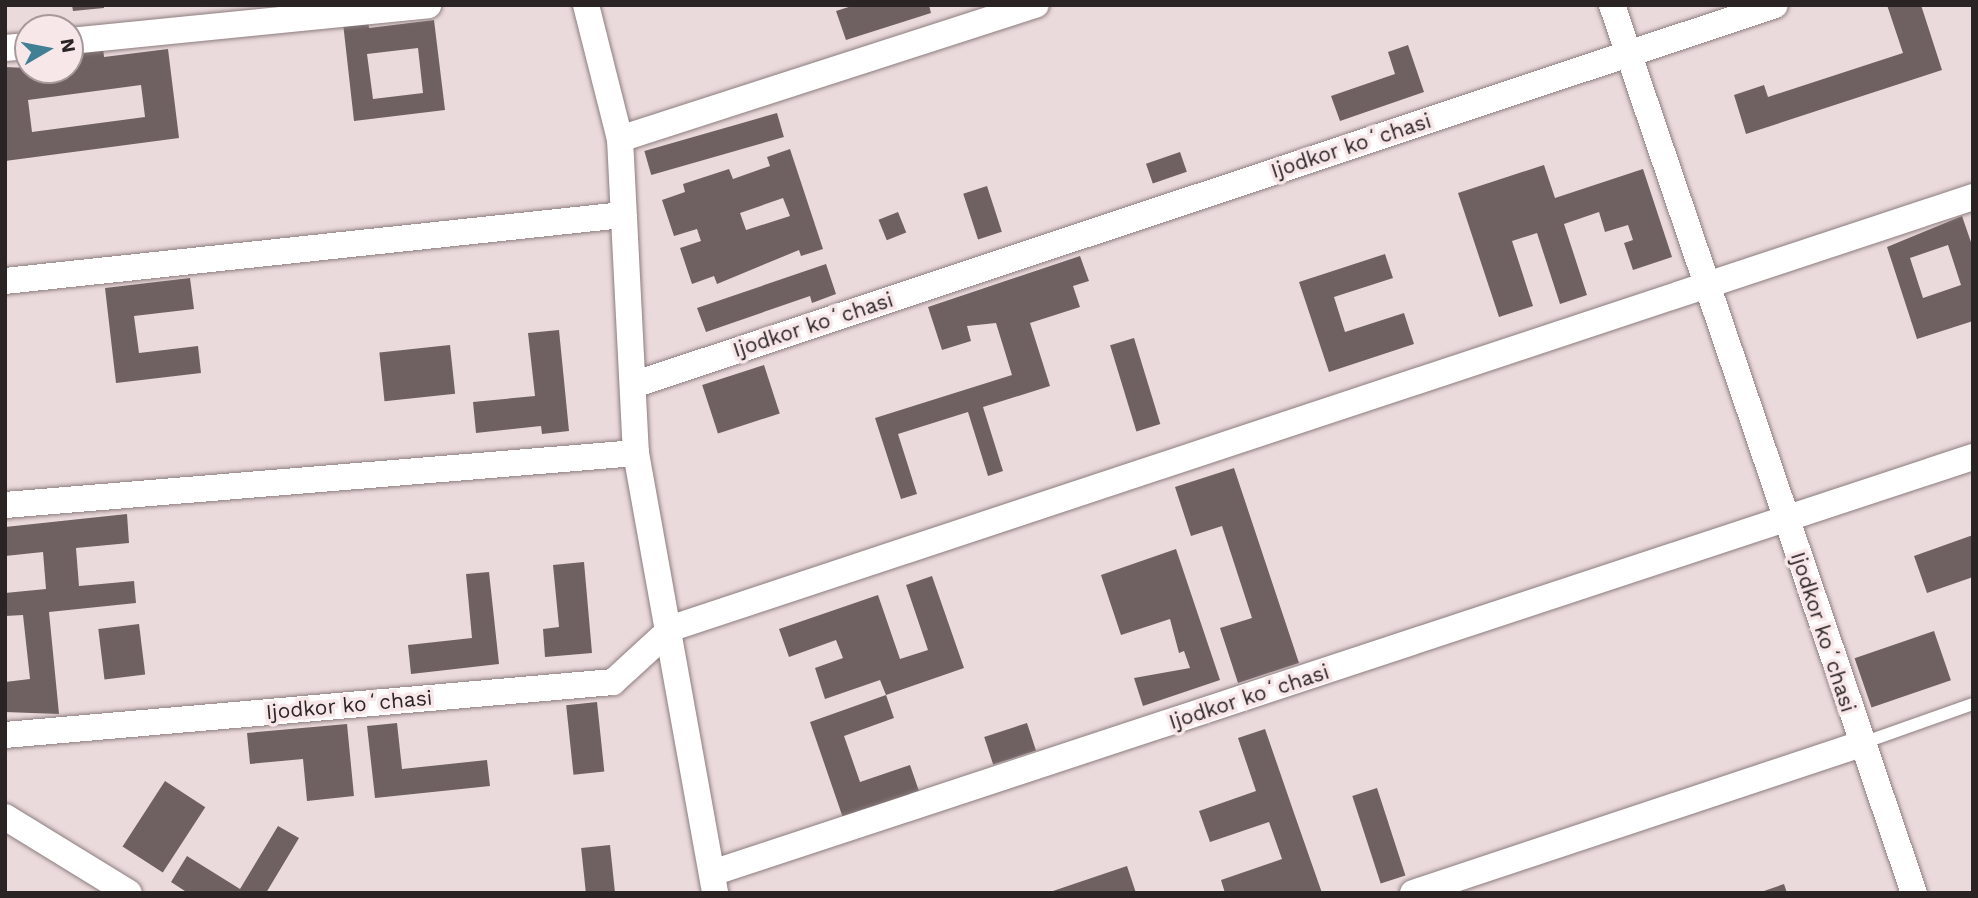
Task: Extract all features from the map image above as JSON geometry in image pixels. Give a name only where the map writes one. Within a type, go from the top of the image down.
[{"type":"street","points":[[84,40],[428,5]]},
{"type":"street","name":"Ijodkor koʻchasi","points":[[586,5],[620,139],[636,384],[636,453],[672,628],[713,883],[1973,457]]},
{"type":"street","points":[[620,139],[1036,5]]},
{"type":"street","name":"Ijodkor koʻchasi","points":[[1612,5],[1860,744],[1914,893]]},
{"type":"street","name":"Ijodkor koʻchasi","points":[[636,384],[1775,5]]},
{"type":"street","name":"Ijodkor koʻchasi","points":[[5,735],[613,682],[672,628],[1707,289],[1973,197]]},
{"type":"street","points":[[5,281],[623,215]]},
{"type":"street","points":[[5,505],[636,453]]},
{"type":"street","points":[[1413,893],[1860,744]]},
{"type":"street","points":[[5,817],[129,893]]},
{"type":"lane","points":[[1860,744],[1973,704]]},
{"type":"building","points":[[72,5],[104,5],[104,8],[73,11]]},
{"type":"building","points":[[855,5],[929,5],[931,13],[846,40],[836,11]]},
{"type":"building","points":[[1887,5],[1921,5],[1942,70],[1746,134],[1734,95],[1764,85],[1768,97],[1903,53]]},
{"type":"building","points":[[368,20],[369,28],[434,20],[445,110],[354,121],[343,23]],"holes":[[[418,48],[423,93],[373,99],[367,54]]]},
{"type":"building","points":[[1408,45],[1424,92],[1340,121],[1331,96],[1395,74],[1388,52]]},
{"type":"building","points":[[103,47],[104,57],[168,49],[179,138],[5,161],[5,67],[14,67],[14,84],[84,84],[84,49]],"holes":[[[141,85],[145,117],[32,132],[28,100]]]},
{"type":"building","points":[[777,113],[784,137],[651,175],[644,151]]},
{"type":"building","points":[[790,149],[823,249],[801,256],[799,250],[717,284],[714,276],[692,284],[680,248],[701,241],[697,229],[674,236],[662,200],[685,192],[683,184],[729,169],[733,179],[770,166],[767,157]],"holes":[[[783,198],[790,216],[746,230],[740,213]]]},
{"type":"building","points":[[1180,152],[1187,172],[1153,184],[1146,164]]},
{"type":"building","points":[[1544,165],[1555,198],[1643,169],[1672,257],[1633,270],[1624,243],[1633,240],[1628,225],[1605,232],[1599,212],[1564,224],[1587,295],[1560,304],[1537,233],[1512,241],[1533,306],[1499,317],[1458,193]]},
{"type":"building","points":[[987,186],[1002,232],[978,239],[963,194]]},
{"type":"building","points":[[898,212],[906,232],[887,240],[879,220]]},
{"type":"building","points":[[1962,216],[1973,248],[1973,321],[1917,339],[1887,247]],"holes":[[[1948,245],[1961,285],[1923,298],[1910,258]]]},
{"type":"building","points":[[1385,254],[1393,278],[1334,297],[1345,332],[1404,313],[1414,344],[1329,372],[1299,282]]},
{"type":"building","points":[[1080,256],[1089,281],[1073,286],[1080,307],[1030,323],[1050,386],[983,407],[1003,471],[988,476],[968,412],[898,434],[917,494],[901,499],[875,418],[1012,375],[996,323],[967,326],[971,341],[942,350],[928,307]]},
{"type":"building","points":[[826,264],[836,294],[812,303],[810,296],[706,332],[697,308]]},
{"type":"building","points":[[190,278],[194,309],[134,316],[139,353],[198,346],[201,373],[116,383],[105,288]]},
{"type":"building","points":[[559,330],[569,431],[542,434],[541,426],[476,433],[473,402],[535,396],[528,333]]},
{"type":"building","points":[[1134,338],[1160,424],[1136,431],[1110,345]]},
{"type":"building","points":[[450,345],[455,394],[385,401],[379,352]]},
{"type":"building","points":[[764,365],[780,414],[718,434],[702,385]]},
{"type":"building","points":[[1234,468],[1299,663],[1238,683],[1220,628],[1252,618],[1222,526],[1191,536],[1175,487]]},
{"type":"building","points":[[127,514],[129,543],[76,548],[79,586],[134,581],[136,603],[49,612],[59,714],[5,712],[5,682],[30,679],[23,615],[5,616],[5,593],[46,589],[43,552],[5,556],[5,527]]},
{"type":"building","points":[[1973,535],[1973,577],[1927,593],[1914,556]]},
{"type":"building","points":[[1176,549],[1220,680],[1143,706],[1134,678],[1190,668],[1184,651],[1179,653],[1170,619],[1121,635],[1101,575]]},
{"type":"building","points":[[584,562],[592,653],[545,657],[543,629],[559,627],[553,565]]},
{"type":"building","points":[[489,572],[499,664],[411,674],[408,645],[472,638],[466,574]]},
{"type":"building","points":[[932,576],[964,668],[886,695],[880,680],[825,699],[815,668],[843,658],[836,640],[789,657],[779,629],[878,595],[900,659],[928,650],[906,585]]},
{"type":"building","points":[[139,624],[145,675],[105,680],[98,629]]},
{"type":"building","points":[[1934,631],[1951,680],[1872,708],[1855,658]]},
{"type":"building","points":[[886,695],[894,718],[844,736],[860,782],[910,765],[919,791],[843,818],[810,722]]},
{"type":"building","points":[[597,702],[604,772],[573,775],[566,705]]},
{"type":"building","points":[[397,723],[402,769],[487,760],[490,786],[375,798],[367,726]]},
{"type":"building","points":[[1027,723],[1036,751],[993,764],[984,737]]},
{"type":"building","points":[[347,724],[354,796],[307,801],[303,759],[250,764],[247,733]]},
{"type":"building","points":[[1265,729],[1322,893],[1225,893],[1221,880],[1282,859],[1269,822],[1210,842],[1199,811],[1256,791],[1238,738]]},
{"type":"building","points":[[165,781],[205,807],[163,873],[123,846]]},
{"type":"building","points":[[1377,788],[1405,875],[1381,884],[1352,796]]},
{"type":"building","points":[[278,826],[299,838],[266,893],[188,893],[171,882],[187,856],[240,889]]},
{"type":"building","points":[[610,845],[615,893],[586,893],[581,848]]},
{"type":"building","points":[[1127,866],[1136,893],[1050,893],[1050,892]]},
{"type":"building","points":[[1784,884],[1787,893],[1761,893],[1761,892]]}]
